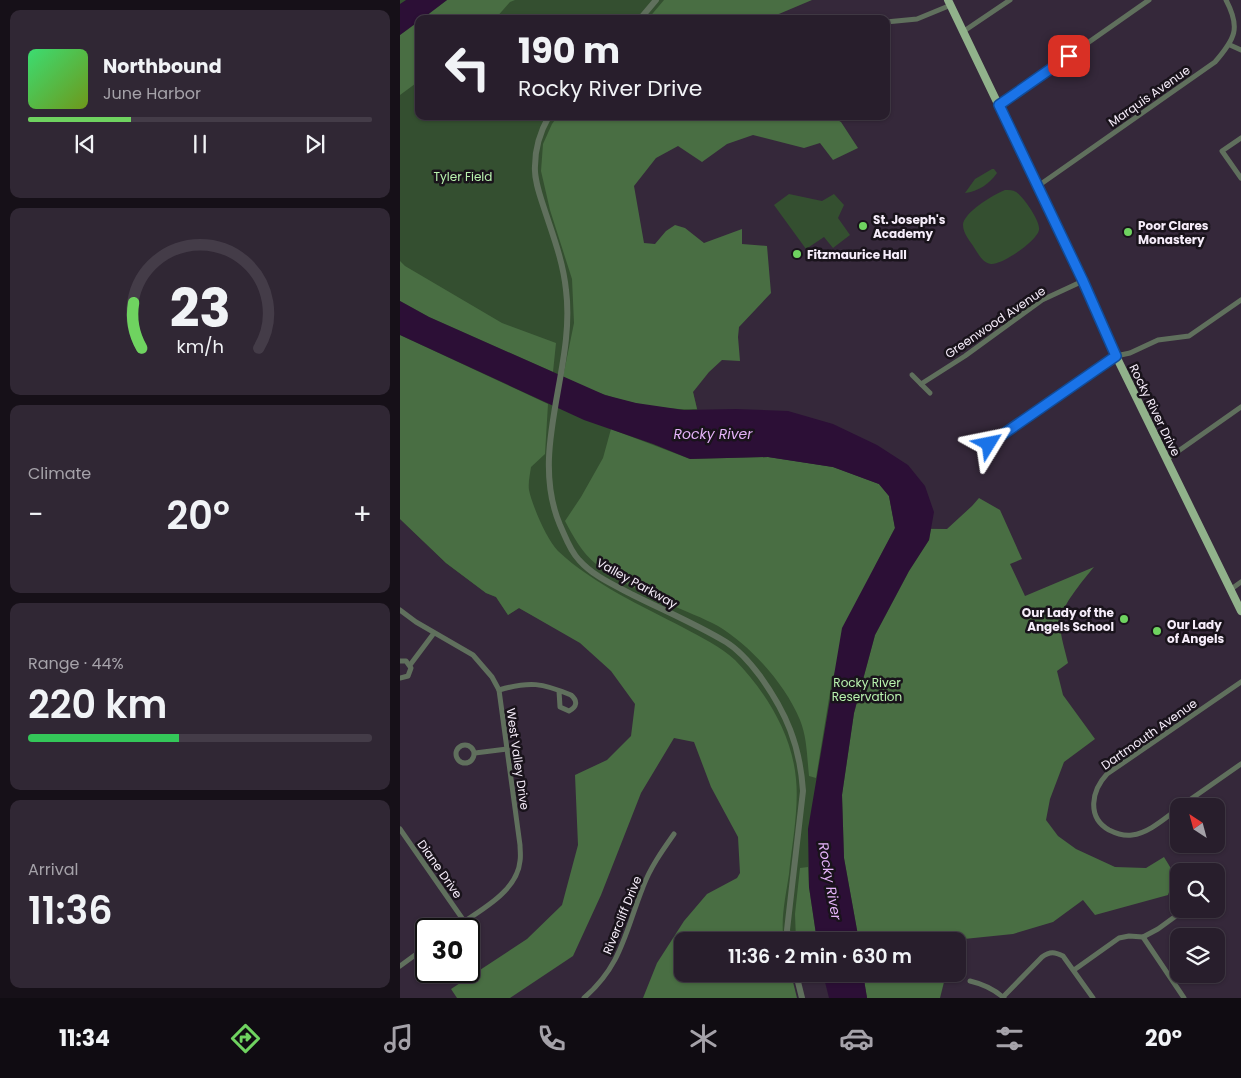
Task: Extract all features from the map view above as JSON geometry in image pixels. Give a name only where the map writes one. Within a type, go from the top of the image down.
[{"type":"main road","name":"Rocky River Drive","points":[[950,3],[1083,281],[1116,356],[1241,611]]},
{"type":"street","points":[[643,15],[656,0]]},
{"type":"street","points":[[964,31],[1010,0]]},
{"type":"street","points":[[999,105],[1149,0]]},
{"type":"street","points":[[1226,0],[1234,14],[1236,27],[1230,45],[1241,50]]},
{"type":"street","points":[[890,22],[917,19],[950,3]]},
{"type":"street","name":"Marquis Avenue","points":[[1038,186],[1215,62],[1230,45]]},
{"type":"street","name":"Valley Parkway","points":[[547,120],[540,136],[534,168],[564,274],[568,314],[564,354],[548,458],[553,501],[559,522],[578,559],[592,572],[613,585],[728,643],[750,664],[777,700],[797,749],[803,791],[787,932]]},
{"type":"street","points":[[1241,138],[1222,151],[1241,178]]},
{"type":"street","name":"Greenwood Avenue","points":[[920,384],[965,356],[1042,300],[1083,281]]},
{"type":"street","points":[[989,444],[1116,356],[1130,353],[1158,340],[1189,336],[1241,300]]},
{"type":"street","points":[[912,376],[930,393]]},
{"type":"street","points":[[1167,459],[1241,407]]},
{"type":"street","points":[[1230,590],[1241,582]]},
{"type":"street","name":"West Valley Drive","points":[[400,610],[472,655],[485,667],[499,690],[520,845],[520,862],[514,879],[502,894],[468,918]]},
{"type":"street","points":[[410,665],[415,661],[434,633]]},
{"type":"street","points":[[400,661],[406,661],[410,665],[410,674],[406,678],[400,678]]},
{"type":"street","name":"Dartmouth Avenue","points":[[1170,814],[1149,829],[1131,836],[1115,833],[1104,827],[1097,817],[1093,807],[1094,794],[1099,782],[1108,774],[1241,682]]},
{"type":"street","points":[[499,690],[528,683],[559,691]]},
{"type":"street","points":[[474,753],[507,749]]},
{"type":"street","points":[[1193,798],[1241,764]]},
{"type":"street","name":"Diane Drive","points":[[400,830],[462,918]]},
{"type":"street","name":"Rivercliff Drive","points":[[584,998],[607,974],[617,958],[644,885],[659,856],[674,834]]},
{"type":"street","points":[[1074,970],[1119,938],[1143,937],[1173,918]]},
{"type":"street","points":[[1143,937],[1184,998]]},
{"type":"street","points":[[970,981],[985,985],[1003,998],[1042,956],[1056,952],[1063,956],[1093,998]]},
{"type":"street","points":[[400,966],[415,955]]},
{"type":"street","points":[[798,982],[802,998]]},
{"type":"green space","name":"Rocky River Reservation","points":[[400,0],[762,0],[704,15],[415,15],[415,120],[672,120],[599,129],[693,392],[709,458],[768,457],[895,528],[947,529],[933,932],[693,932],[761,863],[720,721],[519,608],[508,615],[496,597],[486,593],[446,563],[400,519]]},
{"type":"green space","points":[[447,0],[515,0],[510,2],[499,15],[427,15]]},
{"type":"green space","points":[[664,0],[812,0],[776,15],[651,15]]},
{"type":"green space","points":[[415,24],[415,84],[400,95],[400,35]]},
{"type":"green space","points":[[555,120],[838,120],[841,122],[858,148],[833,160],[820,143],[804,148],[753,135],[727,144],[702,162],[678,146],[656,158],[634,186],[644,243],[655,244],[666,231],[675,225],[685,228],[704,243],[742,229],[742,244],[767,246],[771,293],[739,327],[740,361],[722,360],[709,372],[693,392],[697,409],[663,408],[628,402],[595,391],[563,377],[574,323],[572,279],[550,210],[541,171],[543,144]]},
{"type":"green space","points":[[992,169],[997,173],[991,180],[979,189],[965,193],[975,179]]},
{"type":"green space","points":[[1005,190],[1015,191],[1023,198],[1037,221],[1039,230],[1037,235],[1018,252],[1003,261],[991,264],[980,256],[966,235],[963,225],[964,220],[973,210],[994,195]]},
{"type":"green space","points":[[789,194],[822,201],[834,194],[844,205],[838,218],[850,235],[833,248],[824,237],[806,249],[774,205]]},
{"type":"green space","points":[[400,261],[405,266],[502,323],[556,343],[553,372],[429,317],[400,301]]},
{"type":"green space","points":[[400,335],[548,404],[545,454],[531,467],[529,487],[537,513],[554,546],[572,563],[602,584],[724,651],[735,660],[757,686],[776,715],[783,730],[794,762],[797,802],[783,916],[783,932],[677,932],[707,894],[737,878],[740,873],[738,837],[711,787],[694,742],[674,738],[641,793],[601,895],[573,956],[510,998],[457,998],[451,989],[460,983],[480,983],[480,970],[527,939],[562,905],[578,845],[575,775],[607,760],[631,736],[635,704],[611,671],[580,643],[519,608],[508,615],[496,597],[486,593],[446,563],[400,519]]},
{"type":"green space","points":[[611,429],[690,459],[768,457],[833,467],[879,484],[889,496],[895,528],[876,564],[832,680],[816,778],[809,776],[804,733],[794,706],[766,667],[743,644],[718,626],[640,591],[612,576],[591,560],[582,550],[565,521],[603,458]]},
{"type":"green space","points":[[979,498],[1000,510],[1022,559],[1010,564],[1025,596],[1094,567],[1063,610],[1060,622],[1061,634],[1068,663],[1057,671],[1063,695],[1095,739],[1064,762],[1050,799],[1046,820],[1058,836],[1076,849],[1115,867],[1146,868],[1164,857],[1170,867],[1170,889],[1168,895],[1095,915],[1083,900],[1053,922],[1013,934],[966,939],[966,932],[857,932],[844,858],[842,795],[854,713],[875,635],[909,571],[929,540],[931,529],[947,529]]},
{"type":"green space","points":[[808,867],[816,932],[796,932],[795,914],[800,868]]},
{"type":"green space","points":[[674,937],[674,982],[793,982],[797,998],[643,998],[657,963]]},
{"type":"green space","points":[[864,982],[944,982],[940,998],[867,998]]},
{"type":"water","points":[[406,0],[447,0],[427,15],[415,15],[415,24],[400,35],[400,4]]},
{"type":"water","name":"Rocky River","points":[[400,301],[429,317],[605,395],[636,403],[684,410],[788,411],[833,424],[877,445],[908,465],[925,486],[934,512],[929,540],[909,571],[875,635],[854,713],[842,795],[844,858],[857,932],[816,932],[809,887],[808,829],[842,628],[895,528],[889,496],[879,484],[833,467],[768,457],[690,459],[584,420],[400,335]]},
{"type":"water","points":[[825,982],[864,982],[867,998],[829,998]]},
{"type":"place","name":"St. Joseph's Academy","points":[[863,226]]},
{"type":"place","name":"Poor Clares Monastery","points":[[1128,232]]},
{"type":"place","name":"Fitzmaurice Hall","points":[[797,254]]},
{"type":"place","name":"Our Lady of the Angels School","points":[[1124,619]]},
{"type":"place","name":"Our Lady of Angels","points":[[1157,631]]},
{"type":"route","points":[[989,444],[1116,356],[1083,281],[999,105],[1069,56]]},
{"type":"park label","name":"Tyler Field","points":[[463,176]]}]
